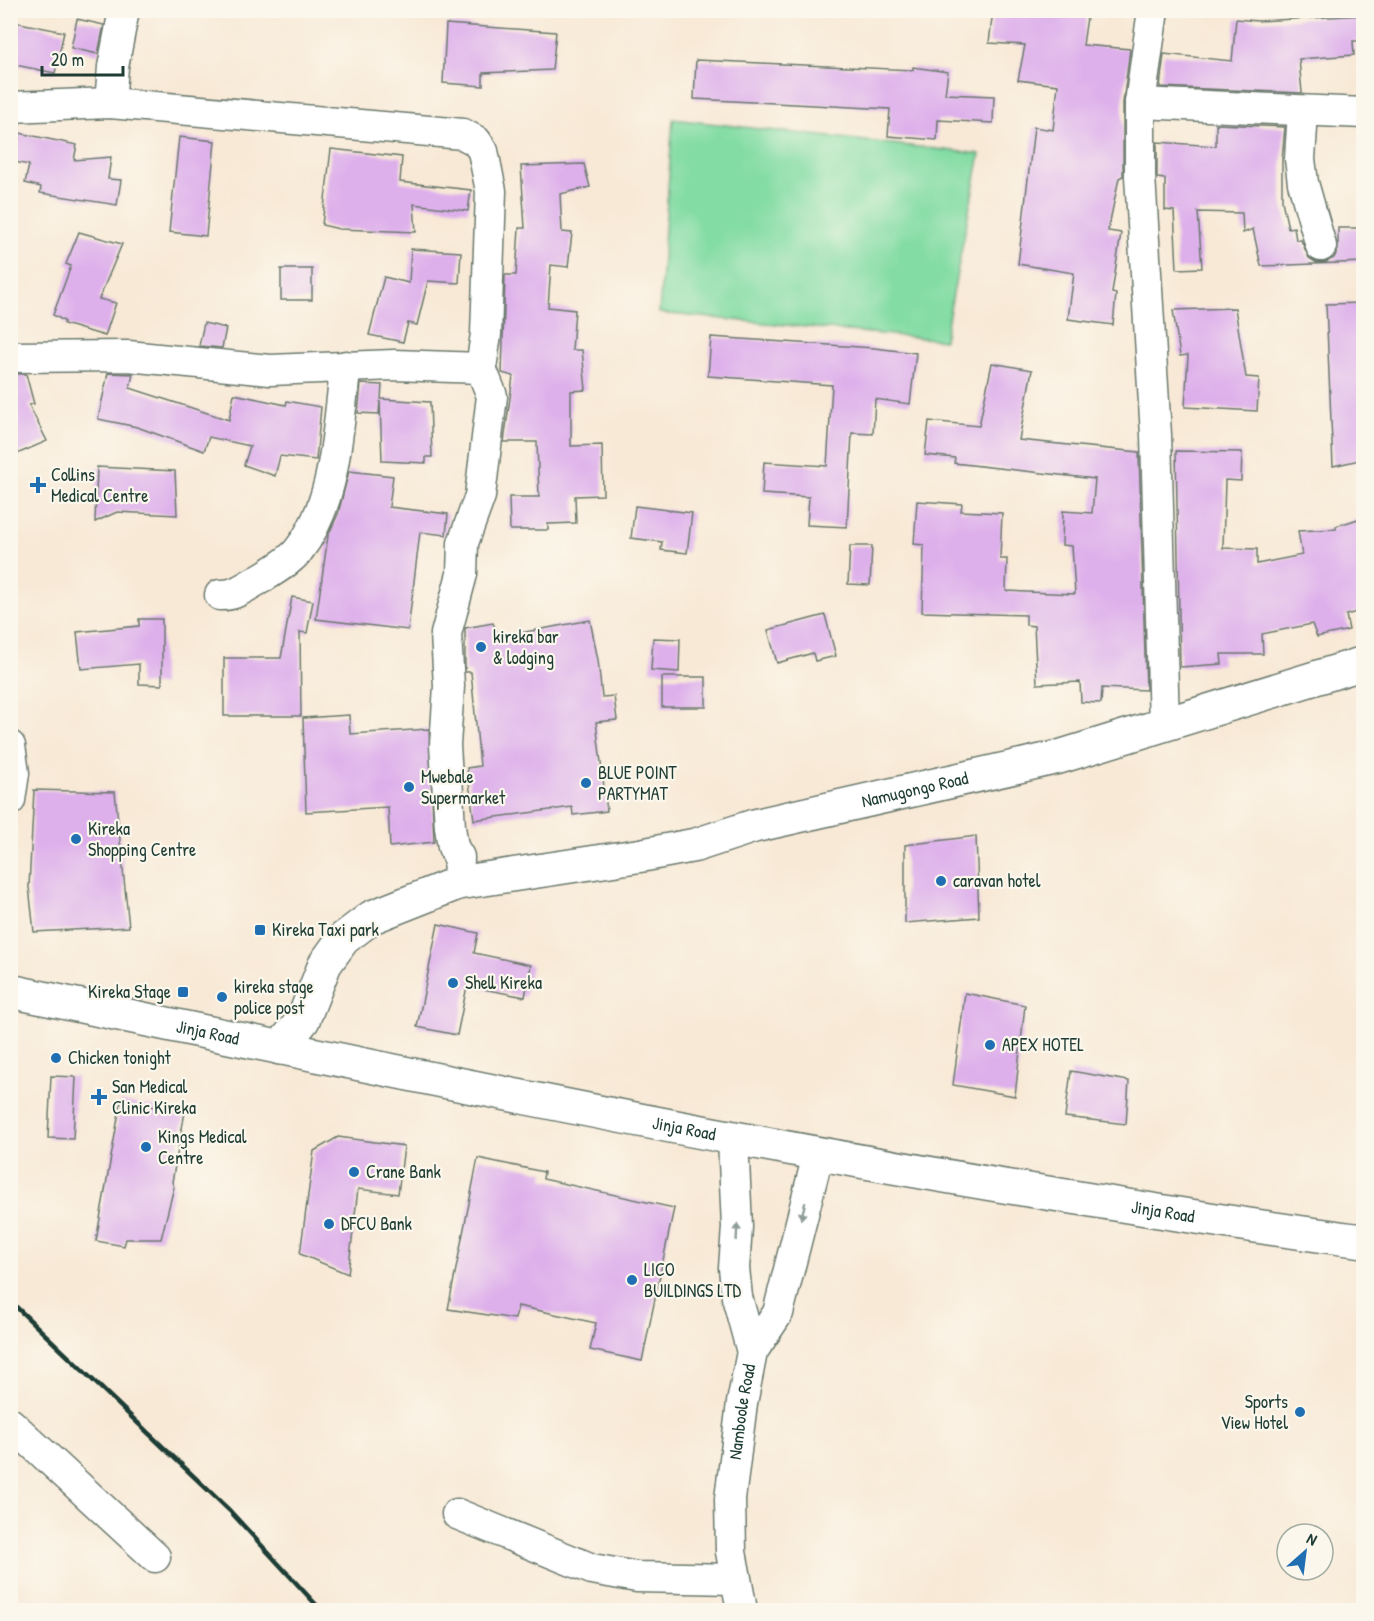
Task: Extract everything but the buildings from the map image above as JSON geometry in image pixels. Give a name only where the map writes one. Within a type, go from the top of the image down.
[{"type":"main road","name":"Namugongo Road","points":[[280,1048],[303,1020],[325,964],[343,939],[372,917],[458,883],[696,845],[754,826],[1059,757],[1364,663]]},
{"type":"main road","name":"Jinja Road","points":[[10,991],[280,1048],[818,1155],[1266,1229],[1364,1241]]},
{"type":"main road","points":[[1266,1229],[1364,1228]]},
{"type":"main road","points":[[1266,1229],[1364,1253]]},
{"type":"street","points":[[110,103],[113,66],[124,10]]},
{"type":"street","points":[[1153,10],[1140,103],[1140,176],[1156,435],[1164,726]]},
{"type":"street","points":[[10,107],[110,103],[463,134],[476,141],[483,151],[492,191],[486,334],[482,368],[492,396],[480,496],[463,543],[462,574],[446,633],[449,686],[445,745],[450,827],[453,847],[459,857],[458,883]]},
{"type":"street","points":[[1140,103],[1364,113]]},
{"type":"street","points":[[1303,111],[1300,159],[1303,183],[1321,246]]},
{"type":"street","points":[[10,357],[128,356],[270,370],[346,366],[482,368]]},
{"type":"street","points":[[220,595],[230,596],[266,575],[298,552],[313,526],[326,496],[346,366]]},
{"type":"street","points":[[10,746],[14,773],[10,800]]},
{"type":"street","points":[[733,1139],[737,1227],[734,1268],[737,1297],[752,1352]]},
{"type":"street","name":"Namboole Road","points":[[742,1611],[734,1579],[730,1499],[742,1403],[752,1352],[778,1313],[818,1155]]},
{"type":"street","points":[[10,1423],[155,1557]]},
{"type":"street","points":[[458,1514],[592,1569],[637,1577],[734,1579]]},
{"type":"green space","points":[[673,119],[980,154],[944,340],[659,313]]},
{"type":"railway","points":[[10,1301],[230,1511],[321,1610]]},
{"type":"place","name":"Collins Medical Centre","points":[[38,485]]},
{"type":"place","name":"kireka bar & lodging","points":[[481,647]]},
{"type":"place","name":"BLUE POINT PARTYMAT","points":[[586,783]]},
{"type":"place","name":"Mwebale Supermarket","points":[[409,787]]},
{"type":"place","name":"Kireka Shopping Centre","points":[[76,839]]},
{"type":"place","name":"caravan hotel","points":[[941,881]]},
{"type":"place","name":"Kireka Taxi park","points":[[260,930]]},
{"type":"place","name":"Shell Kireka","points":[[453,983]]},
{"type":"place","name":"Kireka Stage","points":[[183,992]]},
{"type":"place","name":"kireka stage police post","points":[[222,997]]},
{"type":"place","name":"APEX HOTEL","points":[[990,1045]]},
{"type":"place","name":"Chicken tonight","points":[[56,1058]]},
{"type":"place","name":"San Medical Clinic Kireka","points":[[99,1097]]},
{"type":"place","name":"Kings Medical Centre","points":[[146,1147]]},
{"type":"place","name":"Crane Bank","points":[[354,1172]]},
{"type":"place","name":"DFCU Bank","points":[[329,1224]]},
{"type":"place","name":"LICO BUILDINGS LTD","points":[[632,1280]]},
{"type":"place","name":"Sports View Hotel","points":[[1300,1412]]}]
